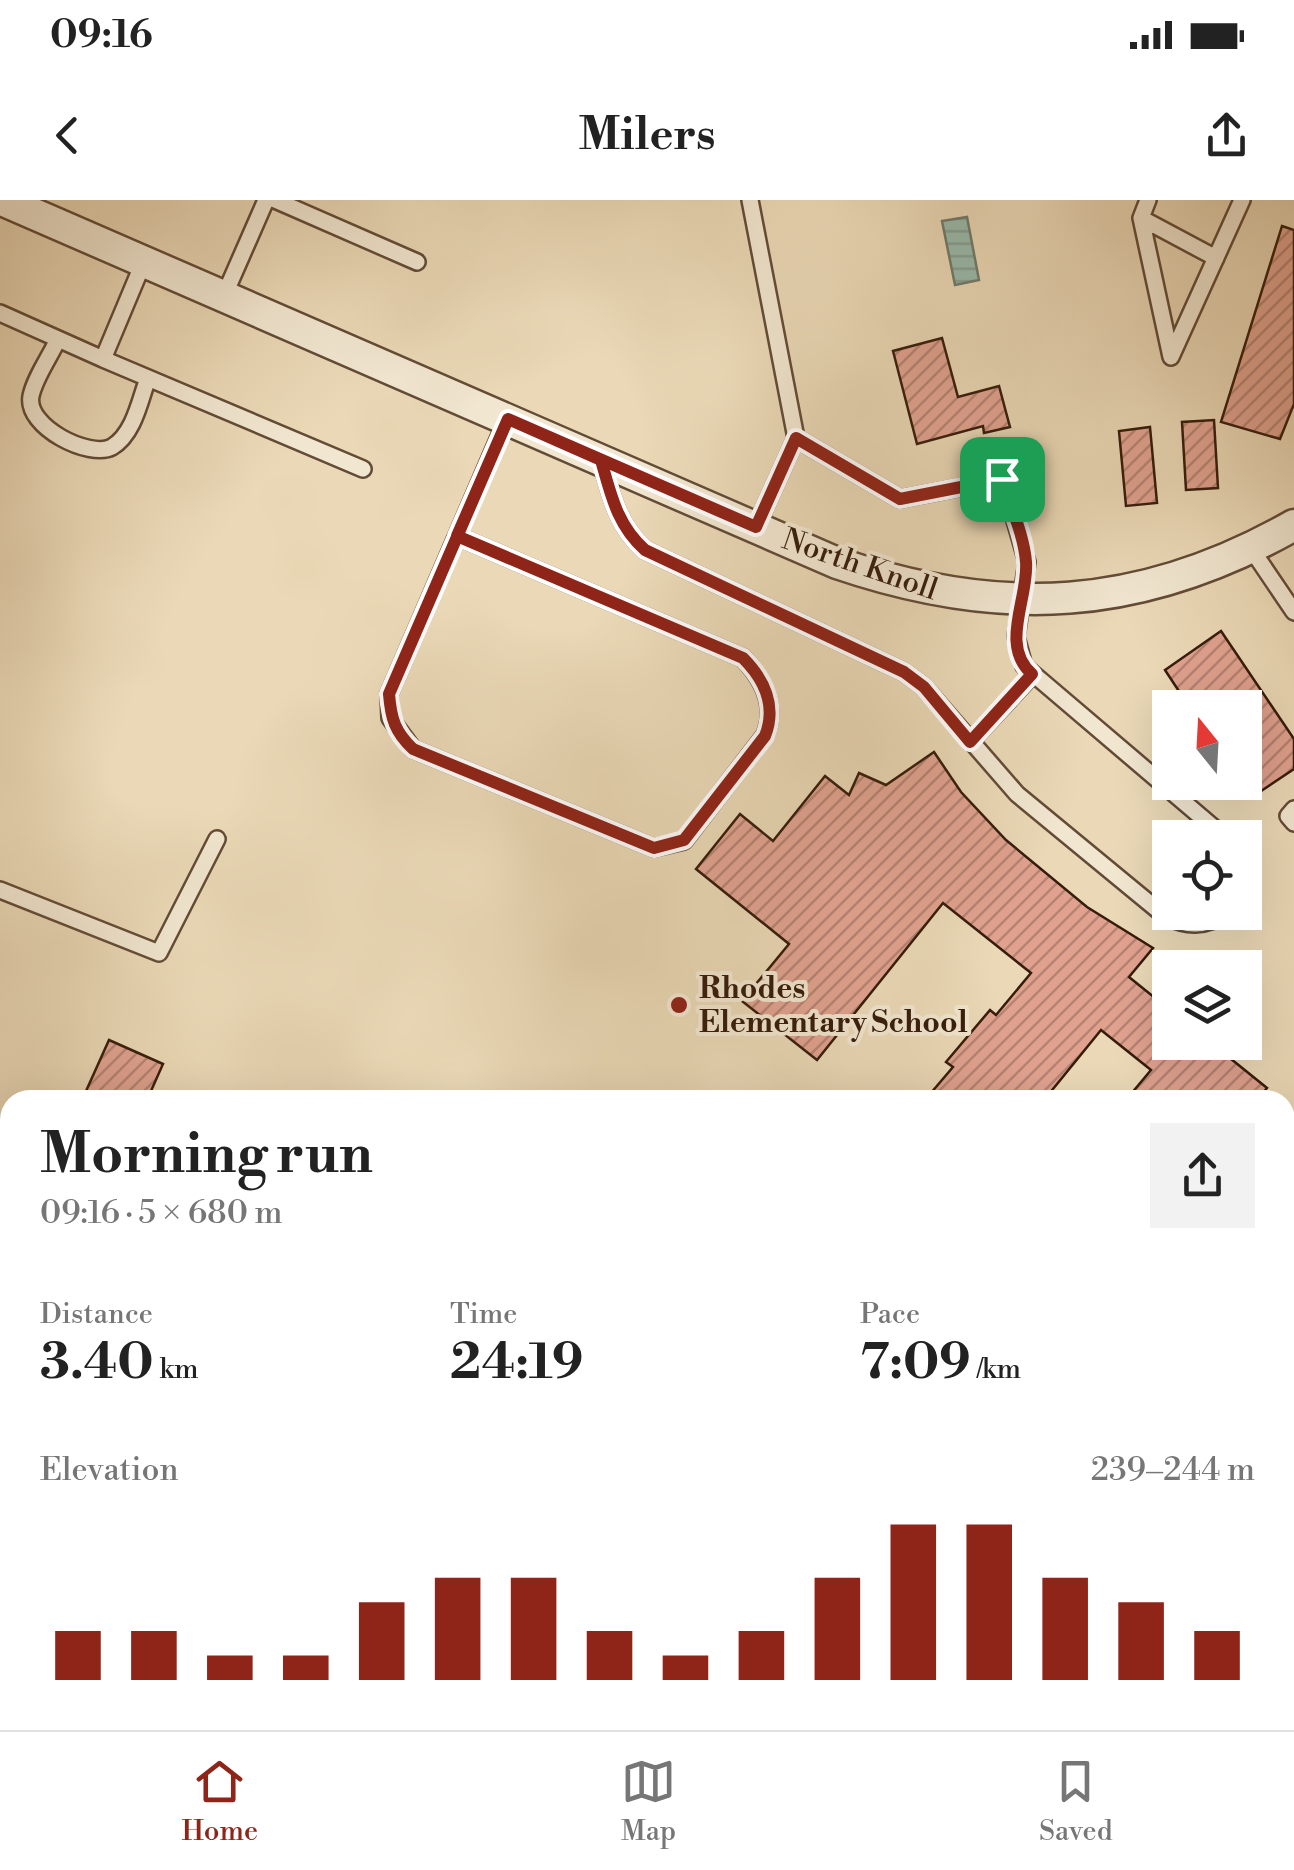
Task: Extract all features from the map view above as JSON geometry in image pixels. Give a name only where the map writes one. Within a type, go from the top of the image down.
[{"type":"street","name":"North Knoll","points":[[2,200],[756,527],[894,582],[965,596],[1022,600],[1135,588],[1188,574],[1294,525]]},
{"type":"lane","points":[[224,296],[266,200]]},
{"type":"lane","points":[[275,200],[417,262]]},
{"type":"lane","points":[[750,200],[796,438],[756,527]]},
{"type":"lane","points":[[1148,200],[1141,218],[1170,357],[1242,200]]},
{"type":"lane","points":[[1141,218],[1216,258]]},
{"type":"lane","points":[[103,359],[144,262]]},
{"type":"lane","points":[[0,313],[363,469]]},
{"type":"lane","points":[[58,339],[32,396],[32,411],[43,427],[93,450],[109,449],[120,440],[148,378]]},
{"type":"lane","points":[[457,536],[743,658],[754,670],[772,720],[765,736],[684,840],[654,848],[413,749],[399,736],[390,718],[389,694],[457,536],[508,419]]},
{"type":"lane","points":[[796,438],[900,499],[1002,479],[1026,562],[1016,637],[1024,666],[1205,820]]},
{"type":"lane","points":[[601,460],[617,516],[645,550],[904,672],[924,687],[1016,794],[1152,905]]},
{"type":"lane","points":[[1250,547],[1294,612]]},
{"type":"lane","points":[[970,742],[1032,674]]},
{"type":"lane","points":[[1294,809],[1288,816],[1294,823]]},
{"type":"lane","points":[[0,890],[159,953],[217,839]]},
{"type":"shaded area","points":[[967,217],[979,280],[955,285],[942,221]]},
{"type":"building","points":[[1282,226],[1294,230],[1294,404],[1280,439],[1221,422]]},
{"type":"building","points":[[942,338],[958,397],[999,386],[1010,427],[984,433],[983,426],[917,444],[893,351]]},
{"type":"building","points":[[1214,420],[1218,488],[1186,490],[1182,422]]},
{"type":"building","points":[[1150,427],[1157,503],[1126,506],[1119,431]]},
{"type":"building","points":[[1221,631],[1261,690],[1178,690],[1165,670]]},
{"type":"building","points":[[1262,692],[1294,739],[1294,769],[1262,790]]},
{"type":"building","points":[[934,752],[961,792],[1006,840],[1087,907],[1153,948],[1129,977],[1152,996],[1152,1060],[1232,1060],[1267,1088],[1134,1090],[1151,1070],[1101,1030],[1052,1090],[933,1090],[953,1067],[946,1062],[990,1010],[996,1015],[1031,973],[943,903],[817,1060],[742,1001],[789,944],[696,869],[740,814],[773,841],[825,776],[849,795],[859,773],[886,785]]},
{"type":"building","points":[[109,1040],[163,1064],[151,1090],[86,1090]]},
{"type":"place","name":"Rhodes Elementary School","points":[[679,1005]]},
{"type":"route","points":[[1002,479],[900,499],[796,438],[756,527],[508,419],[457,536],[389,694],[390,718],[399,736],[413,749],[654,848],[669,848],[684,840],[765,736],[772,720],[762,681],[743,658],[457,536],[508,419],[601,460],[617,516],[645,550],[904,672],[924,687],[970,742],[1032,674],[1019,656],[1016,637],[1026,562],[1002,479]]}]
